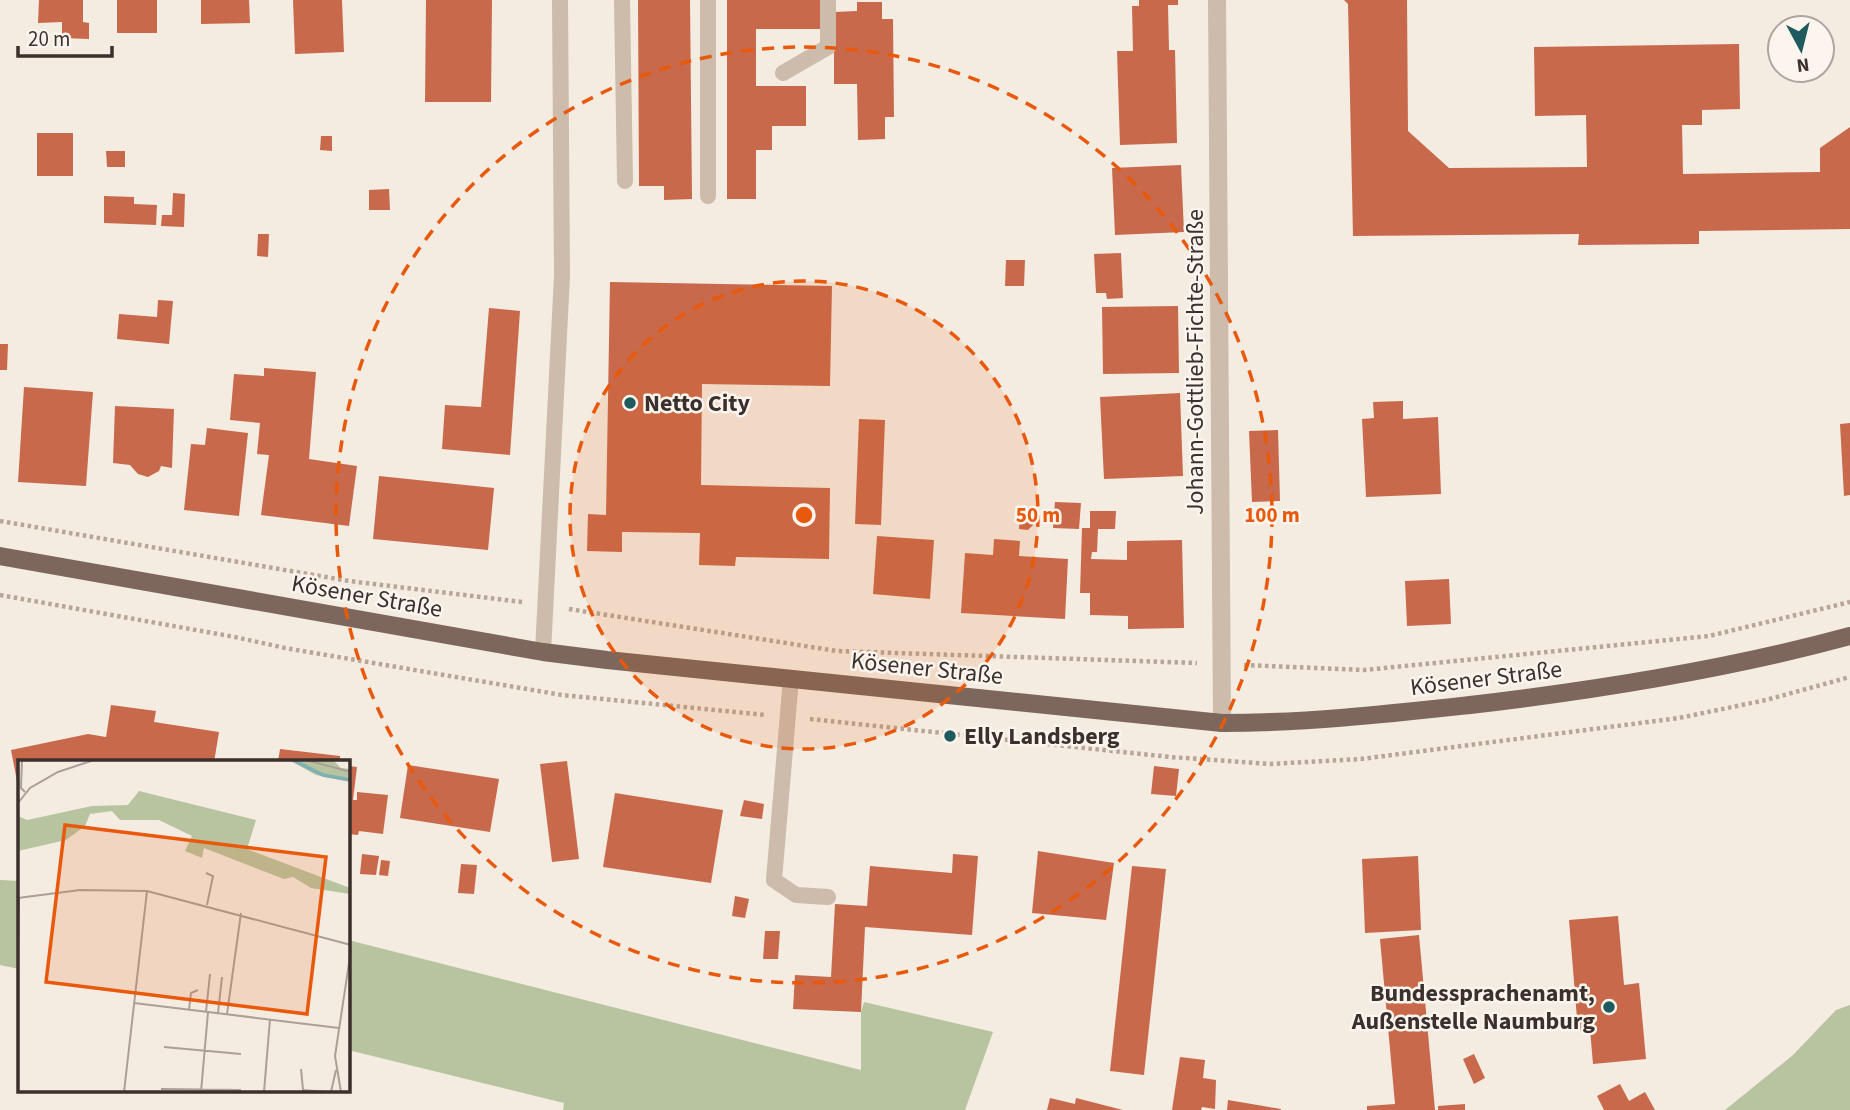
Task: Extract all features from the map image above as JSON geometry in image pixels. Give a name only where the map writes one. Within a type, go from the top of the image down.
[{"type":"main road","name":"Kösener Straße","points":[[0,556],[543,652],[1222,723],[1312,722],[1590,691],[1743,663],[1850,636]]},
{"type":"street","name":"Johann-Gottlieb-Fichte-Straße","points":[[1217,0],[1222,723]]},
{"type":"lane","points":[[543,652],[562,276],[560,0]]},
{"type":"lane","points":[[622,0],[625,181]]},
{"type":"lane","points":[[708,0],[708,196]]},
{"type":"lane","points":[[783,72],[828,47],[828,0]]},
{"type":"lane","points":[[791,678],[774,880],[796,895],[828,897]]},
{"type":"path","points":[[0,521],[349,580],[592,612]]},
{"type":"green space","points":[[0,880],[18,881],[18,969],[0,965]]},
{"type":"green space","points":[[350,941],[861,1070],[861,1012],[864,1002],[993,1032],[965,1110],[563,1110],[564,1103],[350,1050]]},
{"type":"green space","points":[[1850,1005],[1850,1110],[1725,1110],[1793,1055],[1836,1010]]},
{"type":"building","points":[[39,0],[83,0],[83,22],[89,23],[89,39],[62,38],[62,22],[38,23]]},
{"type":"building","points":[[117,0],[157,0],[157,33],[117,33]]},
{"type":"building","points":[[201,0],[249,0],[250,23],[201,24]]},
{"type":"building","points":[[293,0],[342,0],[344,52],[295,54]]},
{"type":"building","points":[[426,0],[492,0],[491,102],[425,102]]},
{"type":"building","points":[[638,0],[690,0],[692,199],[664,200],[664,186],[639,186]]},
{"type":"building","points":[[727,0],[825,0],[825,29],[756,29],[756,86],[806,86],[806,126],[772,126],[772,150],[756,150],[756,199],[727,199]]},
{"type":"building","points":[[1139,0],[1178,0],[1178,5],[1168,5],[1169,50],[1175,50],[1177,143],[1120,145],[1117,51],[1133,51],[1132,6],[1139,6]]},
{"type":"building","points":[[1344,0],[1407,0],[1408,131],[1449,168],[1587,167],[1586,115],[1535,116],[1534,47],[1739,44],[1740,109],[1702,110],[1702,125],[1682,125],[1683,174],[1820,172],[1820,148],[1850,127],[1850,229],[1699,231],[1699,244],[1578,245],[1579,234],[1353,236],[1348,4]]},
{"type":"building","points":[[857,2],[882,2],[882,19],[893,19],[894,117],[885,117],[885,139],[858,140],[857,84],[834,84],[834,12],[857,11]]},
{"type":"building","points":[[37,133],[73,133],[73,176],[37,176]]},
{"type":"building","points":[[321,136],[332,136],[332,151],[320,150]]},
{"type":"building","points":[[106,151],[125,151],[125,167],[107,167]]},
{"type":"building","points":[[1181,165],[1184,232],[1115,235],[1112,168]]},
{"type":"building","points":[[389,189],[390,210],[369,210],[369,190]]},
{"type":"building","points":[[173,193],[185,194],[184,227],[161,226],[162,215],[172,215]]},
{"type":"building","points":[[104,196],[134,197],[134,204],[157,205],[156,225],[104,223]]},
{"type":"building","points":[[258,234],[269,234],[268,257],[257,256]]},
{"type":"building","points":[[1121,253],[1123,298],[1107,299],[1106,293],[1096,293],[1094,254]]},
{"type":"building","points":[[1006,260],[1025,260],[1024,286],[1005,286]]},
{"type":"building","points":[[610,282],[832,286],[830,386],[702,384],[701,485],[830,488],[829,559],[736,557],[735,566],[699,565],[700,533],[622,532],[622,552],[587,551],[588,514],[606,515]]},
{"type":"building","points":[[158,300],[173,301],[169,344],[117,339],[119,314],[157,317]]},
{"type":"building","points":[[1178,306],[1179,373],[1103,374],[1102,307]]},
{"type":"building","points":[[489,308],[520,311],[510,455],[442,449],[445,405],[481,407]]},
{"type":"building","points":[[0,344],[8,344],[7,370],[0,370]]},
{"type":"building","points":[[264,368],[316,372],[309,459],[357,466],[349,526],[261,515],[269,455],[257,454],[260,423],[230,420],[234,374],[264,376]]},
{"type":"building","points":[[24,387],[93,392],[86,486],[18,482]]},
{"type":"building","points":[[1180,393],[1183,476],[1104,479],[1100,397]]},
{"type":"building","points":[[1403,401],[1403,419],[1438,417],[1441,494],[1366,497],[1362,419],[1374,418],[1373,402]]},
{"type":"building","points":[[115,406],[174,409],[172,468],[161,466],[159,471],[148,477],[138,474],[130,465],[113,463]]},
{"type":"building","points":[[859,419],[885,420],[881,525],[855,524]]},
{"type":"building","points":[[1850,423],[1850,495],[1844,496],[1840,424]]},
{"type":"building","points":[[207,428],[248,433],[239,516],[184,510],[191,444],[205,445]]},
{"type":"building","points":[[1278,430],[1280,501],[1252,502],[1249,431]]},
{"type":"building","points":[[379,476],[494,488],[488,550],[373,539]]},
{"type":"building","points":[[1055,502],[1081,503],[1079,529],[1053,528]]},
{"type":"building","points":[[1090,511],[1116,511],[1115,529],[1098,529],[1097,552],[1092,552],[1091,559],[1127,560],[1127,541],[1182,540],[1184,628],[1128,629],[1128,616],[1090,615],[1090,593],[1080,593],[1082,528],[1090,528]]},
{"type":"building","points":[[1020,514],[1033,520],[1033,525],[1028,530],[1019,529]]},
{"type":"building","points":[[877,536],[934,540],[930,599],[873,594]]},
{"type":"building","points":[[994,539],[1020,541],[1019,556],[1068,559],[1065,619],[961,613],[965,553],[993,555]]},
{"type":"building","points":[[1449,579],[1451,624],[1407,626],[1405,581]]},
{"type":"building","points":[[111,705],[156,711],[154,722],[219,732],[214,760],[18,760],[17,781],[11,750],[88,734],[106,737]]},
{"type":"building","points":[[280,749],[340,756],[340,760],[278,760]]},
{"type":"building","points":[[567,761],[579,859],[552,862],[540,764]]},
{"type":"building","points":[[408,765],[499,779],[490,832],[400,818]]},
{"type":"building","points":[[350,766],[357,767],[353,800],[357,800],[357,792],[388,795],[383,834],[359,831],[358,835],[350,834]]},
{"type":"building","points":[[1154,766],[1179,769],[1176,796],[1151,794]]},
{"type":"building","points":[[615,793],[723,810],[711,883],[603,867]]},
{"type":"building","points":[[744,800],[764,804],[762,819],[740,816]]},
{"type":"building","points":[[1038,851],[1114,863],[1106,920],[1032,913]]},
{"type":"building","points":[[362,854],[379,856],[376,875],[360,874]]},
{"type":"building","points":[[953,854],[978,856],[972,935],[865,927],[861,1012],[793,1009],[795,975],[831,977],[835,904],[867,906],[870,866],[952,873]]},
{"type":"building","points":[[1418,856],[1421,930],[1365,933],[1362,859]]},
{"type":"building","points":[[381,860],[390,861],[388,876],[379,875]]},
{"type":"building","points":[[461,864],[477,865],[474,894],[458,893]]},
{"type":"building","points":[[1132,866],[1166,869],[1144,1075],[1110,1071]]},
{"type":"building","points":[[735,896],[749,899],[745,918],[732,916]]},
{"type":"building","name":"Bundessprachenamt, Außenstelle Naumburg","points":[[1618,916],[1624,985],[1639,983],[1646,1059],[1593,1064],[1590,1029],[1578,1031],[1569,920]]},
{"type":"building","points":[[765,931],[780,931],[778,959],[763,959]]},
{"type":"building","points":[[1419,935],[1435,1110],[1367,1110],[1367,1106],[1395,1104],[1380,939]]},
{"type":"building","points":[[1474,1054],[1485,1078],[1474,1084],[1463,1059]]},
{"type":"building","points":[[1180,1057],[1205,1060],[1203,1078],[1216,1080],[1215,1109],[1202,1107],[1201,1110],[1172,1110]]},
{"type":"building","points":[[1620,1084],[1629,1101],[1645,1092],[1655,1110],[1604,1110],[1597,1096]]},
{"type":"building","points":[[1050,1098],[1075,1104],[1076,1098],[1123,1110],[1047,1110]]},
{"type":"building","points":[[1228,1100],[1281,1109],[1281,1110],[1227,1110]]},
{"type":"building","points":[[1465,1104],[1465,1110],[1438,1110],[1438,1106]]},
{"type":"place","name":"Netto City","points":[[630,403]]},
{"type":"place","name":"Elly Landsberg","points":[[950,736]]},
{"type":"place","name":"Bundessprachenamt, Außenstelle Naumburg","points":[[1609,1007]]}]
